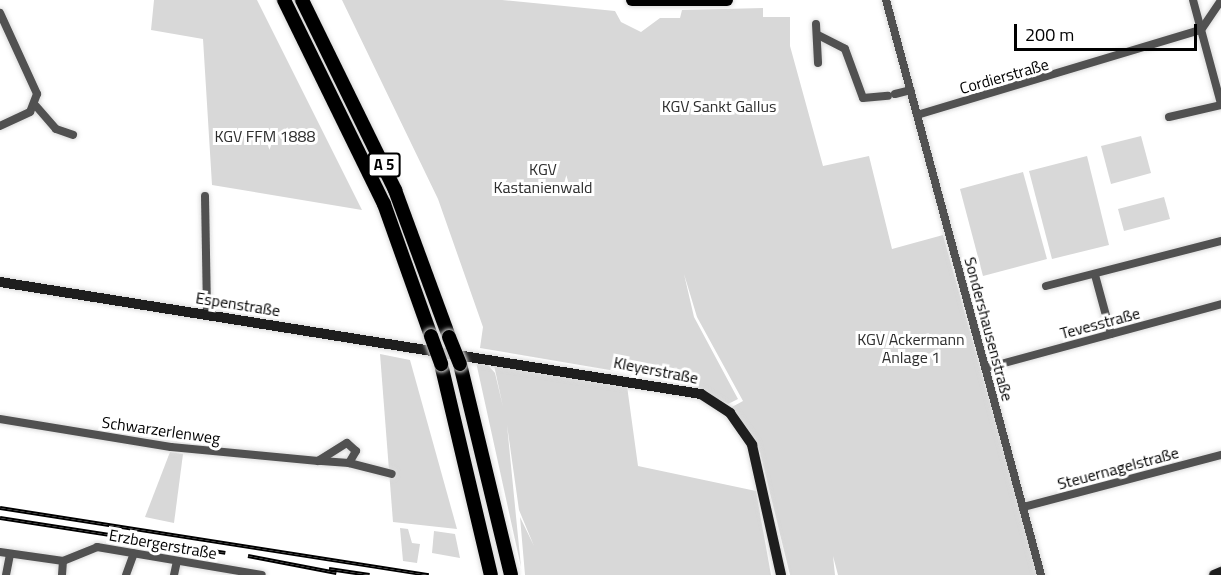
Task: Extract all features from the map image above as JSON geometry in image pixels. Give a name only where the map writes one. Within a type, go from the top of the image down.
[{"type":"highway","name":"A 5","points":[[284,0],[384,204],[441,364],[491,575]]},
{"type":"highway","name":"A 5","points":[[302,0],[395,190],[449,337],[466,359],[511,575]]},
{"type":"main road","points":[[632,0],[727,0]]},
{"type":"street","name":"Sondershausenstraße","points":[[886,0],[1041,575]]},
{"type":"street","points":[[1169,117],[1221,104],[1193,0]]},
{"type":"street","points":[[1201,30],[1221,0]]},
{"type":"street","points":[[0,13],[37,88],[36,106],[56,129],[73,135]]},
{"type":"street","points":[[816,24],[818,63]]},
{"type":"street","name":"Cordierstraße","points":[[918,115],[1201,30]]},
{"type":"street","points":[[818,35],[845,49],[863,98],[892,95],[911,90]]},
{"type":"street","points":[[0,126],[36,106]]},
{"type":"street","points":[[205,196],[207,315]]},
{"type":"street","points":[[1046,286],[1221,241]]},
{"type":"street","points":[[1095,275],[1111,333]]},
{"type":"street","name":"Espenstraße","points":[[0,282],[466,359]]},
{"type":"street","name":"Tevesstraße","points":[[986,368],[1221,304]]},
{"type":"street","name":"Kleyerstraße","points":[[466,359],[682,388],[724,408],[744,430],[756,457],[781,575]]},
{"type":"street","name":"Schwarzerlenweg","points":[[0,419],[171,447],[346,464],[392,474]]},
{"type":"street","name":"Schwarzerlenweg","points":[[318,461],[335,454],[338,447],[353,446],[355,458],[346,464]]},
{"type":"street","points":[[335,454],[346,464]]},
{"type":"street","name":"Steuernagelstraße","points":[[1023,507],[1221,455]]},
{"type":"street","name":"Erzbergerstraße","points":[[63,561],[90,547],[177,561],[216,571],[262,575]]},
{"type":"street","points":[[0,552],[63,561],[62,575]]},
{"type":"street","points":[[126,575],[134,553]]},
{"type":"street","points":[[6,575],[10,554]]},
{"type":"street","points":[[174,575],[177,561]]},
{"type":"street","points":[[1214,575],[1221,572]]},
{"type":"green space","name":"KGV FFM 1888","points":[[154,0],[257,0],[362,210],[212,185],[203,39],[151,30]]},
{"type":"green space","points":[[342,0],[502,0],[615,11],[621,22],[641,32],[660,18],[680,18],[682,10],[763,8],[763,17],[790,17],[790,46],[823,166],[869,156],[892,249],[943,235],[1038,575],[838,575],[833,556],[835,575],[790,575],[760,452],[732,407],[743,401],[697,317],[684,274],[694,317],[738,399],[728,404],[686,383],[480,348],[483,327],[438,199]]},
{"type":"green space","points":[[1141,136],[1151,173],[1111,184],[1101,146]]},
{"type":"green space","points":[[1087,156],[1109,245],[1052,259],[1029,171]]},
{"type":"green space","points":[[1023,172],[1047,259],[983,276],[960,189]]},
{"type":"green space","points":[[1164,197],[1170,219],[1124,231],[1118,209]]},
{"type":"green space","points":[[380,354],[410,360],[457,529],[393,522]]},
{"type":"green space","points":[[476,362],[486,363],[495,373],[503,407],[494,365],[627,386],[638,466],[756,491],[771,575],[525,575],[520,517],[534,546],[519,510],[507,425],[521,567]]},
{"type":"green space","points":[[170,452],[183,454],[174,523],[145,517]]},
{"type":"green space","points":[[400,528],[408,529],[412,543],[420,544],[417,563],[403,561]]},
{"type":"green space","points":[[434,531],[455,534],[460,558],[432,553]]},
{"type":"railway","points":[[0,508],[429,575]]},
{"type":"railway","points":[[0,518],[225,553]]},
{"type":"railway","points":[[248,556],[336,573]]},
{"type":"railway","points":[[329,569],[370,575]]},
{"type":"park label","name":"KGV Sankt Gallus","points":[[719,106]]},
{"type":"park label","name":"KGV Kastanienwald","points":[[543,178]]},
{"type":"park label","name":"KGV Ackermann Anlage 1","points":[[911,348]]}]
